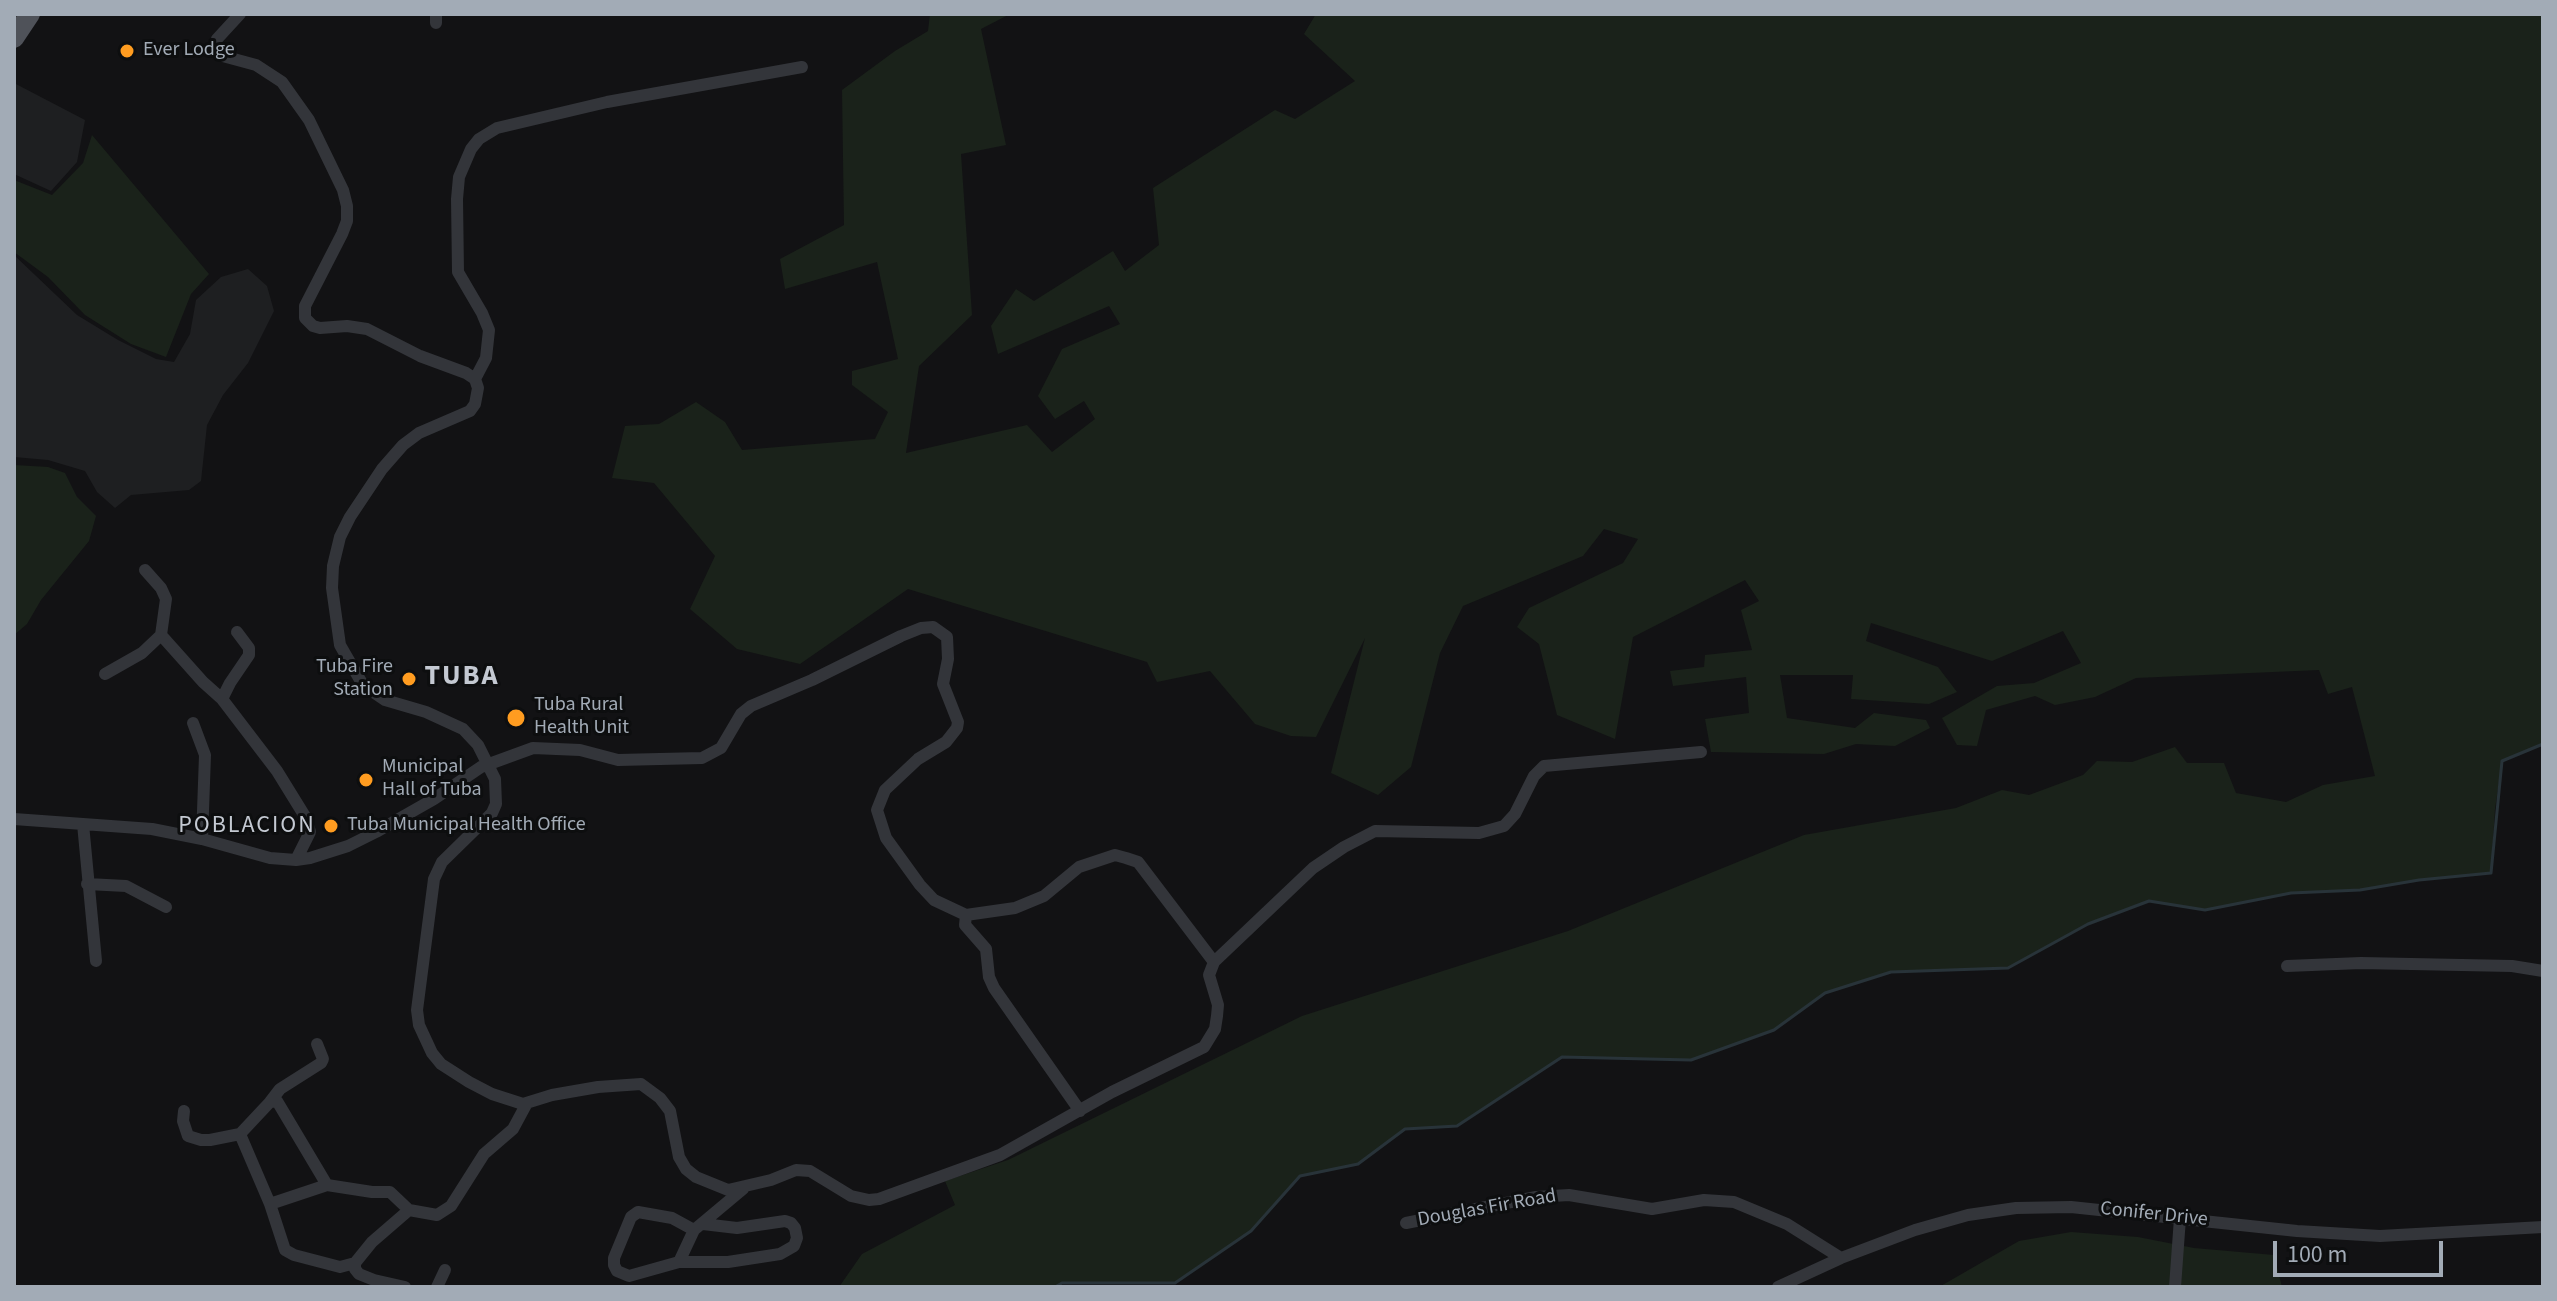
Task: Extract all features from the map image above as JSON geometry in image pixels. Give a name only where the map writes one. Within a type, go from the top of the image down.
[{"type":"main road","points":[[14,38],[30,14]]},
{"type":"street","points":[[240,14],[217,39],[219,55],[256,65],[282,82],[309,120],[343,190],[347,206],[347,221],[305,306],[305,318],[320,328],[347,326],[367,329],[475,379]]},
{"type":"street","points":[[802,67],[607,102],[497,128],[479,139],[471,149],[459,177],[458,272],[489,330],[486,358],[475,379],[478,397],[470,411],[419,433],[403,445],[382,469],[340,537],[333,566],[332,588],[340,645],[363,685],[385,700],[426,712],[463,729],[472,737],[489,764],[496,791],[492,813],[442,862],[434,879],[417,1010],[424,1040],[441,1064],[492,1094],[527,1103],[598,1087],[641,1084],[660,1098],[670,1111],[679,1157],[686,1169],[712,1185],[728,1190],[796,1170],[810,1171],[851,1196],[879,1199],[1000,1155],[1204,1047],[1215,1029],[1217,1016],[1218,1005],[1209,975],[1214,962],[1313,868],[1375,831],[1479,833],[1494,830],[1510,821],[1534,776],[1544,766],[1701,752]]},
{"type":"street","points":[[105,674],[142,653],[161,635],[166,599],[161,588],[145,570]]},
{"type":"street","points":[[14,819],[152,829],[202,839],[244,853],[296,860],[325,854],[376,832],[489,764],[544,747],[580,750],[618,760],[679,761],[702,758],[721,748],[741,714],[751,706],[901,636],[933,627],[947,637],[948,659],[943,684],[958,722],[957,728],[946,742],[918,759],[885,790],[878,802],[877,817],[886,838],[920,885],[934,900],[966,915],[1015,908],[1054,890],[1079,867],[1115,855],[1138,862],[1214,962]]},
{"type":"street","points":[[222,699],[249,655],[249,648],[237,632]]},
{"type":"street","points":[[161,635],[222,699],[277,771],[306,818],[310,832],[296,860]]},
{"type":"street","points":[[193,723],[205,755],[202,839]]},
{"type":"street","points":[[83,824],[96,961]]},
{"type":"street","points":[[87,884],[126,886],[166,907]]},
{"type":"street","points":[[966,915],[965,925],[986,949],[989,977],[994,988],[1080,1111]]},
{"type":"street","points":[[2287,966],[2361,963],[2512,966],[2543,971]]},
{"type":"street","points":[[184,1111],[185,1130],[194,1139],[210,1140],[240,1134],[280,1089],[321,1063],[323,1059],[317,1044]]},
{"type":"street","points":[[270,1102],[279,1102],[327,1185]]},
{"type":"street","points":[[270,1204],[327,1185],[390,1192],[409,1210],[430,1215],[447,1211],[484,1154],[513,1129],[527,1103]]},
{"type":"street","points":[[240,1134],[270,1204],[280,1240],[288,1252],[340,1267],[355,1263],[372,1242],[409,1210]]},
{"type":"street","points":[[679,1262],[699,1227],[745,1187]]},
{"type":"street","name":"Douglas Fir Road","points":[[1406,1223],[1536,1197],[1569,1195],[1652,1209],[1704,1200],[1734,1202],[1787,1224],[1841,1258]]},
{"type":"street","name":"Conifer Drive","points":[[1778,1287],[1841,1258],[1915,1230],[1968,1215],[2016,1208],[2071,1207],[2297,1231],[2380,1236],[2543,1227]]},
{"type":"street","points":[[638,1212],[699,1227],[737,1228],[785,1221],[795,1228],[797,1238],[794,1246],[780,1254],[728,1262],[679,1262],[629,1276],[617,1271],[614,1258],[631,1217],[638,1212]]},
{"type":"street","points":[[2175,1287],[2180,1218]]},
{"type":"street","points":[[355,1263],[359,1274],[405,1287]]},
{"type":"street","points":[[437,1287],[445,1270]]},
{"type":"shaded area","points":[[930,14],[1010,14],[981,29],[1006,145],[961,154],[972,315],[919,366],[906,453],[1027,425],[1052,452],[1095,419],[1084,401],[1055,419],[1038,396],[1062,349],[1120,324],[1109,306],[998,354],[991,326],[1016,289],[1034,301],[1113,251],[1125,271],[1159,245],[1153,188],[1275,110],[1295,119],[1355,81],[1304,34],[1316,14],[2543,14],[2543,744],[2502,761],[2491,873],[2360,890],[2291,893],[2205,910],[2149,901],[2088,924],[2008,968],[1891,972],[1825,993],[1774,1030],[1691,1060],[1562,1057],[1457,1126],[1405,1129],[1358,1164],[1300,1176],[1251,1231],[1175,1283],[1062,1283],[1055,1287],[839,1287],[862,1254],[955,1205],[945,1181],[1008,1160],[1302,1016],[1568,931],[1804,835],[1956,808],[2002,790],[2029,795],[2083,775],[2097,761],[2132,762],[2175,747],[2187,763],[2224,763],[2236,793],[2286,802],[2323,785],[2375,776],[2352,687],[2328,694],[2319,670],[2136,678],[2095,697],[2055,705],[2035,696],[1986,710],[1977,746],[1957,745],[1942,718],[1997,686],[2034,683],[2081,663],[2063,631],[1992,661],[1871,623],[1866,641],[1938,667],[1957,692],[1929,704],[1851,699],[1853,675],[1780,675],[1787,718],[1855,728],[1874,713],[1926,720],[1930,728],[1895,746],[1856,744],[1824,754],[1711,752],[1705,719],[1749,713],[1746,677],[1673,686],[1670,671],[1704,667],[1705,655],[1752,650],[1741,610],[1759,601],[1745,580],[1633,637],[1615,739],[1557,715],[1539,644],[1517,627],[1529,608],[1623,563],[1638,539],[1604,529],[1583,556],[1463,606],[1440,653],[1411,767],[1378,795],[1331,773],[1365,638],[1316,737],[1291,736],[1255,724],[1210,671],[1157,682],[1147,662],[908,589],[800,664],[737,649],[690,609],[715,556],[654,483],[612,478],[625,426],[659,424],[696,402],[725,422],[742,450],[875,439],[888,412],[852,385],[852,371],[898,359],[877,262],[785,289],[780,259],[844,225],[842,90],[928,31]]},
{"type":"shaded area","points":[[14,83],[85,120],[77,162],[51,191],[14,174]]},
{"type":"shaded area","points":[[92,135],[209,274],[191,294],[166,357],[131,344],[85,315],[48,277],[14,252],[14,180],[52,195],[83,163]]},
{"type":"shaded area","points":[[14,255],[77,315],[156,359],[174,362],[190,334],[196,300],[221,277],[248,269],[267,286],[274,311],[248,363],[223,395],[207,425],[201,481],[189,490],[131,495],[115,508],[97,492],[85,471],[48,460],[14,457]]},
{"type":"shaded area","points":[[14,465],[48,467],[65,473],[77,497],[96,516],[89,541],[41,600],[27,624],[14,635]]},
{"type":"shaded area","points":[[2071,1232],[2138,1237],[2194,1248],[2274,1255],[2282,1287],[1939,1287],[2019,1241]]},
{"type":"waterway","points":[[1055,1287],[1062,1283],[1175,1283],[1251,1231],[1300,1176],[1358,1164],[1405,1129],[1457,1126],[1562,1057],[1691,1060],[1774,1030],[1825,993],[1891,972],[2008,968],[2088,924],[2149,901],[2205,910],[2291,893],[2360,890],[2491,873],[2502,761],[2543,744]]},
{"type":"place","name":"Ever Lodge","points":[[127,51]]},
{"type":"place","name":"Tuba Fire Station","points":[[409,679]]},
{"type":"place","name":"Tuba Rural Health Unit","points":[[516,718]]},
{"type":"place","name":"Municipal Hall of Tuba","points":[[366,780]]},
{"type":"place","name":"Tuba Municipal Health Office","points":[[331,826]]},
{"type":"district","name":"TUBA","points":[[462,678]]},
{"type":"district","name":"POBLACION","points":[[247,827]]}]
